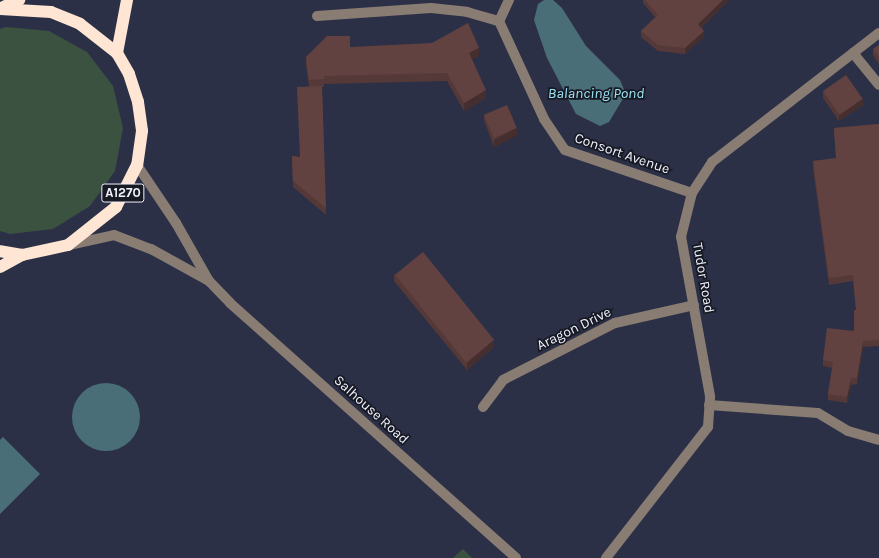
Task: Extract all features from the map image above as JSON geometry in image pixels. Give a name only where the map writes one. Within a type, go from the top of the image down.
[{"type":"highway","name":"A1270","points":[[0,9],[19,0]]},
{"type":"highway","points":[[117,53],[127,0]]},
{"type":"highway","name":"A1270","points":[[0,9],[51,12],[80,24],[117,53],[129,74],[138,102],[142,131],[137,165],[116,207],[68,245],[22,255],[0,267]]},
{"type":"highway","name":"A1270","points":[[0,251],[22,255]]},
{"type":"street","points":[[317,16],[431,8],[467,12],[499,21],[509,0]]},
{"type":"street","name":"Consort Avenue","points":[[499,21],[544,119],[565,150],[692,193]]},
{"type":"street","name":"Tudor Road","points":[[606,558],[708,426],[710,396],[682,237],[692,193],[712,162],[879,33]]},
{"type":"street","points":[[853,53],[879,85]]},
{"type":"street","name":"Salhouse Road","points":[[137,165],[176,223],[209,281],[230,303],[516,558]]},
{"type":"street","name":"Salhouse Road","points":[[68,245],[114,235],[151,249],[209,281]]},
{"type":"street","name":"Aragon Drive","points":[[483,407],[503,380],[614,323],[694,305]]},
{"type":"street","points":[[709,405],[818,413],[848,431],[879,440]]},
{"type":"shaded area","points":[[6,27],[49,31],[87,52],[113,86],[123,128],[115,171],[90,206],[53,229],[10,234],[0,231],[0,29]]},
{"type":"shaded area","points":[[463,549],[472,558],[453,558]]},
{"type":"water","name":"Balancing Pond","points":[[544,0],[553,0],[562,8],[586,46],[620,80],[625,92],[624,97],[609,122],[600,126],[576,114],[547,58],[534,20],[538,4]]},
{"type":"water","points":[[106,383],[119,386],[130,393],[137,404],[140,417],[137,430],[130,441],[119,448],[106,451],[93,448],[82,441],[75,430],[72,417],[75,404],[82,393],[93,386]]},
{"type":"water","points":[[3,437],[40,474],[0,514],[0,440]]},
{"type":"building","points":[[645,0],[723,0],[698,24],[704,31],[685,48],[658,45],[641,31],[658,15]]},
{"type":"building","points":[[468,23],[479,48],[469,53],[486,90],[464,103],[447,73],[324,76],[324,79],[309,80],[306,57],[327,36],[350,36],[350,47],[432,43]]},
{"type":"building","points":[[879,45],[879,57],[873,49]]},
{"type":"building","points":[[846,75],[863,99],[840,115],[823,91]]},
{"type":"building","points":[[322,86],[326,208],[293,181],[292,156],[300,157],[297,87]]},
{"type":"building","points":[[507,105],[517,128],[494,138],[484,115]]},
{"type":"building","points":[[879,124],[879,340],[863,341],[857,378],[851,378],[847,397],[828,394],[833,362],[823,360],[827,328],[854,331],[854,310],[856,310],[853,275],[829,278],[813,161],[836,158],[834,128]]},
{"type":"building","points":[[423,252],[494,340],[466,362],[395,275]]}]
